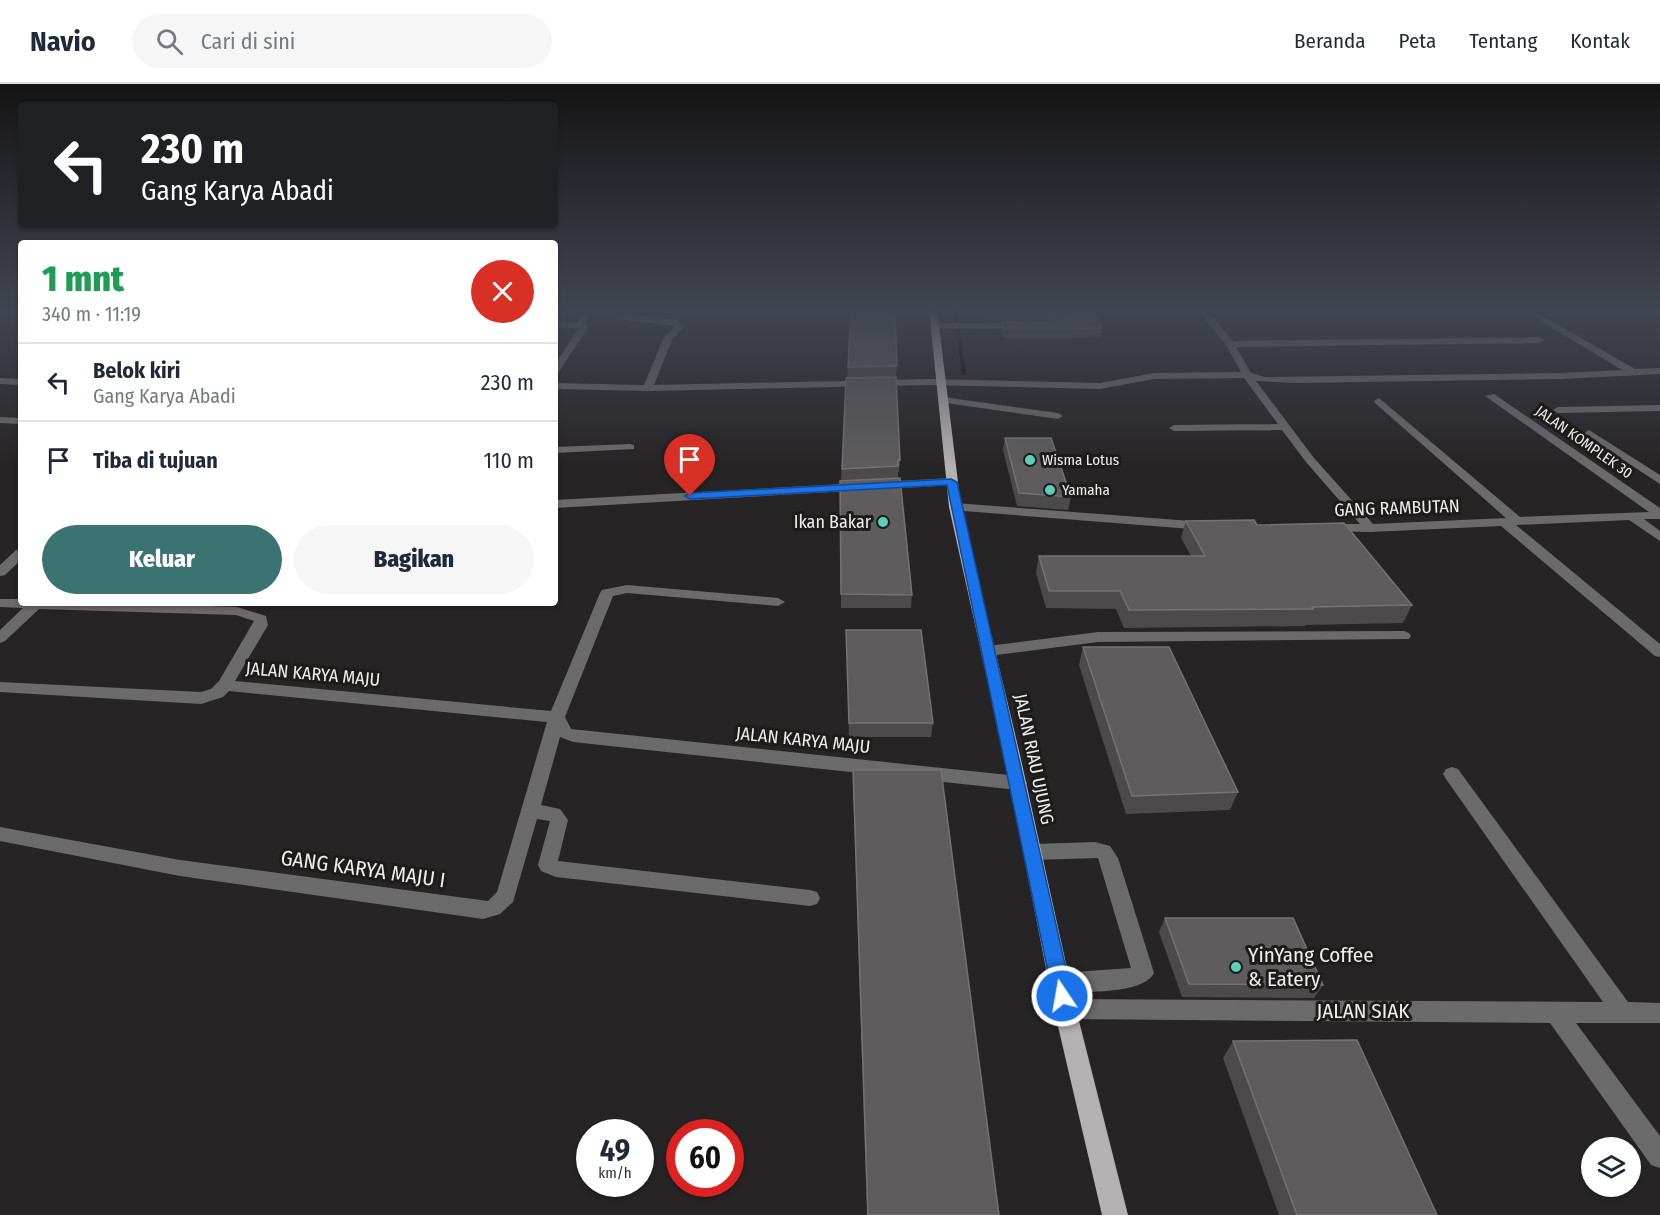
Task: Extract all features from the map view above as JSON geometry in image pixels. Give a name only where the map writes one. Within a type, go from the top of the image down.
[{"type":"main road","name":"JALAN RIAU UJUNG","points":[[939,362],[955,507],[1018,783],[1065,1009],[1115,1215]]},
{"type":"street","points":[[648,388],[659,362]]},
{"type":"street","points":[[1240,362],[1310,460],[1370,528]]},
{"type":"street","points":[[1615,362],[1631,371]]},
{"type":"street","points":[[558,386],[942,392],[1100,386],[1154,376],[1247,375],[1265,380],[1294,380],[1561,376],[1660,370]]},
{"type":"street","points":[[0,381],[18,382]]},
{"type":"street","points":[[942,392],[979,407],[1018,409],[1058,416]]},
{"type":"street","name":"JALAN KOMPLEK 30","points":[[1490,396],[1660,514]]},
{"type":"street","points":[[1379,401],[1510,521],[1660,652]]},
{"type":"street","points":[[1558,410],[1660,408]]},
{"type":"street","points":[[0,420],[18,421]]},
{"type":"street","points":[[1174,428],[1286,427]]},
{"type":"street","points":[[1589,433],[1660,480]]},
{"type":"street","points":[[558,450],[630,447]]},
{"type":"street","points":[[558,504],[951,482]]},
{"type":"street","points":[[955,507],[1222,527]]},
{"type":"street","name":"GANG RAMBUTAN","points":[[1313,528],[1370,528],[1660,514]]},
{"type":"street","points":[[1630,516],[1660,537]]},
{"type":"street","points":[[0,572],[18,556]]},
{"type":"street","points":[[778,602],[627,589],[612,590],[607,593],[558,717],[532,811],[554,814],[559,820],[548,865],[556,869],[810,898]]},
{"type":"street","points":[[0,603],[18,605]]},
{"type":"street","points":[[0,639],[34,606]]},
{"type":"street","name":"JALAN KARYA MAJU","points":[[34,606],[249,613],[261,619],[261,625],[221,689],[558,717],[564,733],[573,736],[1018,783]]},
{"type":"street","points":[[988,651],[1098,637],[1404,636]]},
{"type":"street","points":[[0,687],[201,698],[221,689]]},
{"type":"street","points":[[1452,774],[1623,1013]]},
{"type":"street","name":"GANG KARYA MAJU I","points":[[0,834],[62,848],[209,872],[483,910],[492,909],[506,896],[532,811]]},
{"type":"street","points":[[1032,852],[1103,851],[1109,858],[1143,973],[1136,978],[1060,982]]},
{"type":"street","name":"JALAN SIAK","points":[[1065,1009],[1660,1013]]},
{"type":"street","points":[[1555,1012],[1660,1156]]},
{"type":"building","points":[[848,362],[897,362],[897,366],[848,367]]},
{"type":"building","points":[[896,377],[900,460],[898,460],[898,466],[842,469],[846,378]]},
{"type":"building","points":[[1005,438],[1051,438],[1071,497],[1019,493]]},
{"type":"building","points":[[900,478],[912,595],[841,594],[840,481]]},
{"type":"building","points":[[1254,520],[1257,525],[1344,523],[1412,605],[1312,607],[1313,609],[1129,610],[1120,591],[1049,591],[1039,556],[1205,556],[1186,521]]},
{"type":"building","points":[[846,630],[921,630],[933,723],[849,723]]},
{"type":"building","points":[[1083,647],[1169,647],[1238,792],[1132,796]]},
{"type":"building","points":[[853,770],[941,770],[999,1215],[868,1215]]},
{"type":"building","name":"YinYang Coffee & Eatery","points":[[1165,918],[1293,918],[1323,985],[1189,984]]},
{"type":"building","points":[[1357,1040],[1437,1215],[1297,1215],[1233,1041]]},
{"type":"waterway","points":[[962,362],[964,373]]},
{"type":"place","name":"Wisma Lotus","points":[[1030,460]]},
{"type":"place","name":"Yamaha","points":[[1050,490]]},
{"type":"place","name":"Ikan Bakar","points":[[883,522]]},
{"type":"place","name":"YinYang Coffee & Eatery","points":[[1236,967]]},
{"type":"route","points":[[690,496],[951,482],[1012,755],[1062,996]]}]
